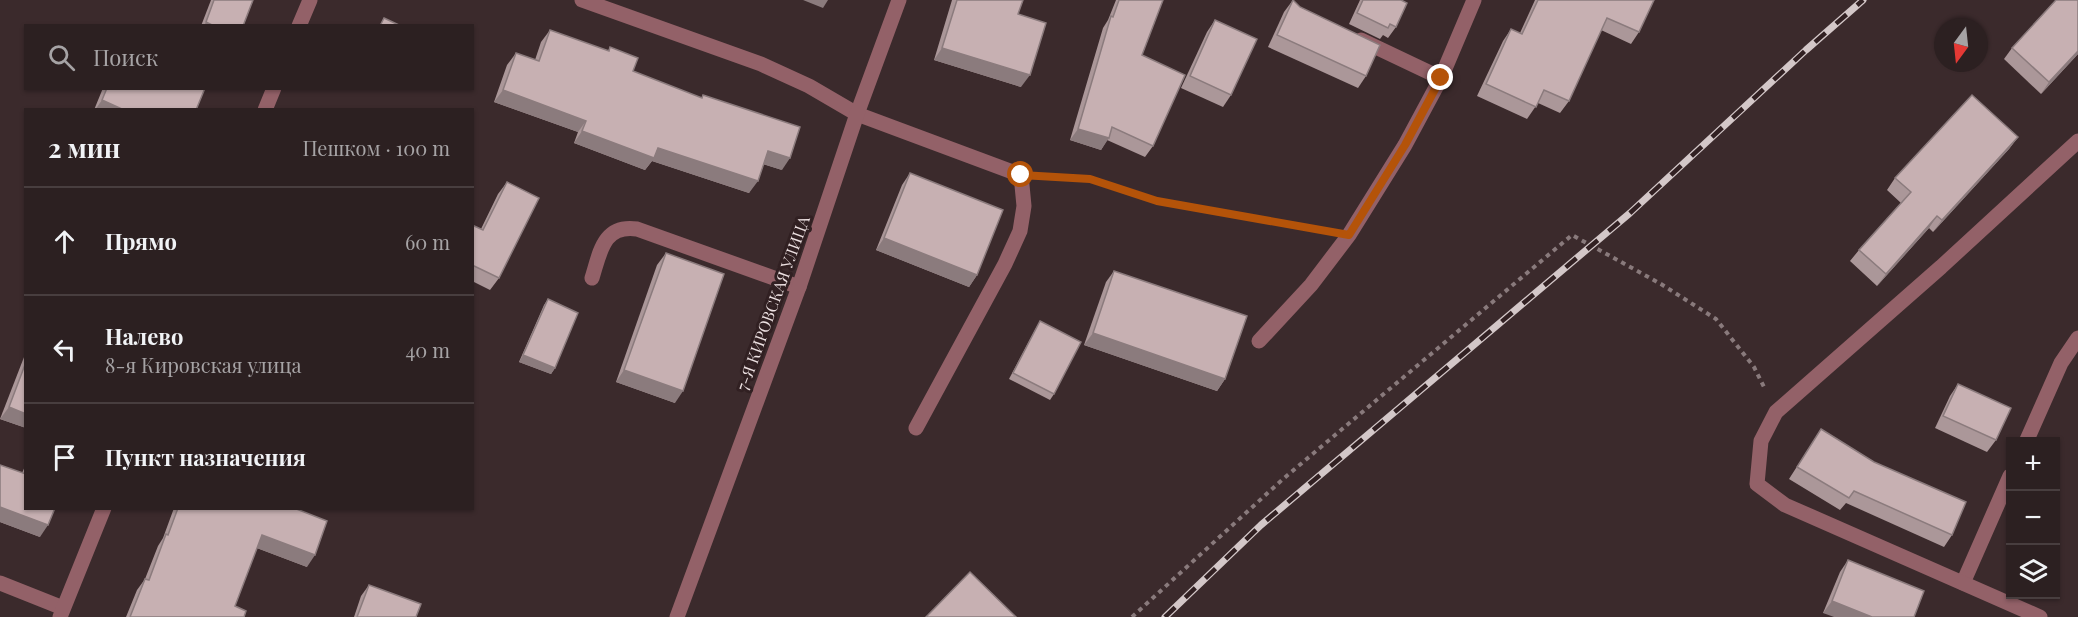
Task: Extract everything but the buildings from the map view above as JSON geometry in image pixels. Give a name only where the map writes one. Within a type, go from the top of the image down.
[{"type":"street","points":[[300,24],[310,0]]},
{"type":"street","points":[[582,0],[761,64],[809,86],[857,114],[1021,175],[1023,206],[1020,231],[1005,264],[915,428]]},
{"type":"street","name":"7-Я КИРОВСКАЯ УЛИЦА","points":[[677,617],[799,287],[857,114],[899,0]]},
{"type":"street","points":[[1259,341],[1311,285],[1349,235],[1405,145],[1441,78],[1474,0]]},
{"type":"street","points":[[1348,34],[1441,78]]},
{"type":"street","points":[[266,108],[273,90]]},
{"type":"street","points":[[2040,617],[1785,506],[1757,484],[1761,441],[1776,412],[1941,267],[2078,141]]},
{"type":"street","points":[[592,278],[603,244],[608,236],[627,227],[799,287]]},
{"type":"street","points":[[2028,437],[2061,363],[2078,338]]},
{"type":"street","points":[[1963,583],[2006,485]]},
{"type":"street","points":[[0,583],[62,612],[103,510]]},
{"type":"path","points":[[1021,175],[1090,179],[1157,201],[1349,235]]},
{"type":"path","points":[[1132,617],[1283,479],[1572,235],[1661,284],[1716,319],[1754,367],[1776,412]]},
{"type":"railway","points":[[1165,617],[1261,525],[1630,213],[1863,0]]},
{"type":"route","points":[[1021,175],[1090,179],[1157,201],[1349,235],[1405,145],[1441,78]]}]
